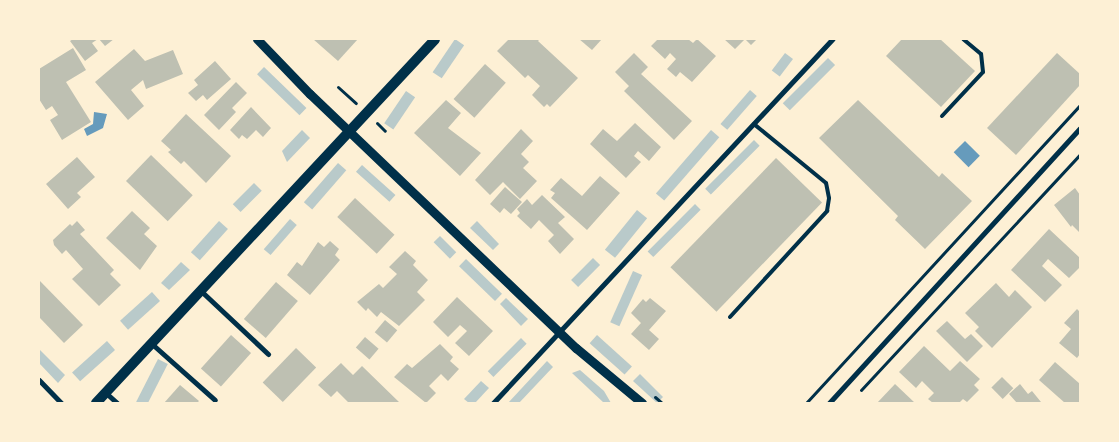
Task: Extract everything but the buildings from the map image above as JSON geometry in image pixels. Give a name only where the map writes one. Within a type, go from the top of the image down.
[{"type":"main road","points":[[96,403],[435,39]]},
{"type":"street","points":[[257,39],[349,132],[560,332],[642,403]]},
{"type":"street","points":[[493,403],[833,39]]},
{"type":"street","points":[[829,403],[1080,128]]},
{"type":"street","points":[[201,291],[268,354]]},
{"type":"street","points":[[152,344],[215,400]]},
{"type":"street","points":[[39,380],[61,403]]},
{"type":"street","points":[[106,393],[117,403]]},
{"type":"lane","points":[[942,116],[983,72],[981,54],[963,39]]},
{"type":"lane","points":[[730,317],[828,211],[830,198],[826,184],[754,124]]},
{"type":"path","points":[[806,403],[1080,106]]},
{"type":"path","points":[[855,396],[1080,154]]},
{"type":"shaded area","points":[[455,39],[464,45],[442,78],[433,72]]},
{"type":"shaded area","points":[[785,53],[793,59],[780,77],[772,71]]},
{"type":"shaded area","points":[[828,58],[835,65],[790,110],[783,103]]},
{"type":"shaded area","points":[[264,67],[306,108],[299,115],[257,74]]},
{"type":"shaded area","points":[[750,90],[757,96],[727,130],[720,124]]},
{"type":"shaded area","points":[[406,91],[415,97],[393,129],[384,123]]},
{"type":"shaded area","points":[[302,130],[310,138],[287,162],[282,151]]},
{"type":"shaded area","points":[[711,130],[719,137],[664,201],[656,193]]},
{"type":"shaded area","points":[[754,140],[760,146],[711,194],[705,189]]},
{"type":"shaded area","points":[[338,163],[346,170],[312,209],[304,202]]},
{"type":"shaded area","points":[[362,165],[395,195],[389,202],[356,172]]},
{"type":"shaded area","points":[[254,183],[262,191],[241,212],[233,204]]},
{"type":"shaded area","points":[[695,204],[701,210],[653,257],[648,251]]},
{"type":"shaded area","points":[[637,210],[647,218],[615,258],[605,250]]},
{"type":"shaded area","points":[[290,219],[297,225],[271,255],[264,249]]},
{"type":"shaded area","points":[[219,221],[228,229],[200,260],[191,252]]},
{"type":"shaded area","points":[[477,221],[499,244],[493,250],[470,228]]},
{"type":"shaded area","points":[[440,236],[456,252],[450,259],[434,242]]},
{"type":"shaded area","points":[[593,258],[600,265],[578,287],[571,280]]},
{"type":"shaded area","points":[[466,259],[502,294],[495,301],[459,266]]},
{"type":"shaded area","points":[[181,262],[190,270],[169,290],[161,283]]},
{"type":"shaded area","points":[[633,271],[642,275],[619,326],[610,322]]},
{"type":"shaded area","points":[[152,292],[160,301],[128,330],[120,321]]},
{"type":"shaded area","points":[[506,298],[528,319],[521,326],[500,304]]},
{"type":"shaded area","points":[[597,335],[632,366],[625,375],[590,343]]},
{"type":"shaded area","points":[[521,338],[527,344],[493,377],[488,371]]},
{"type":"shaded area","points":[[107,341],[115,350],[80,381],[72,372]]},
{"type":"shaded area","points":[[39,349],[65,375],[58,383],[39,363]]},
{"type":"shaded area","points":[[158,359],[168,364],[148,403],[136,402]]},
{"type":"shaded area","points":[[547,361],[553,367],[519,403],[508,403]]},
{"type":"shaded area","points":[[580,370],[604,391],[611,403],[604,403],[572,373]]},
{"type":"shaded area","points":[[640,374],[663,397],[657,403],[633,381]]},
{"type":"shaded area","points":[[481,381],[489,388],[475,403],[469,403],[464,399]]},
{"type":"water","points":[[94,112],[107,114],[103,128],[87,136],[84,129],[93,124]]},
{"type":"water","points":[[965,141],[980,156],[969,167],[954,152]]}]
